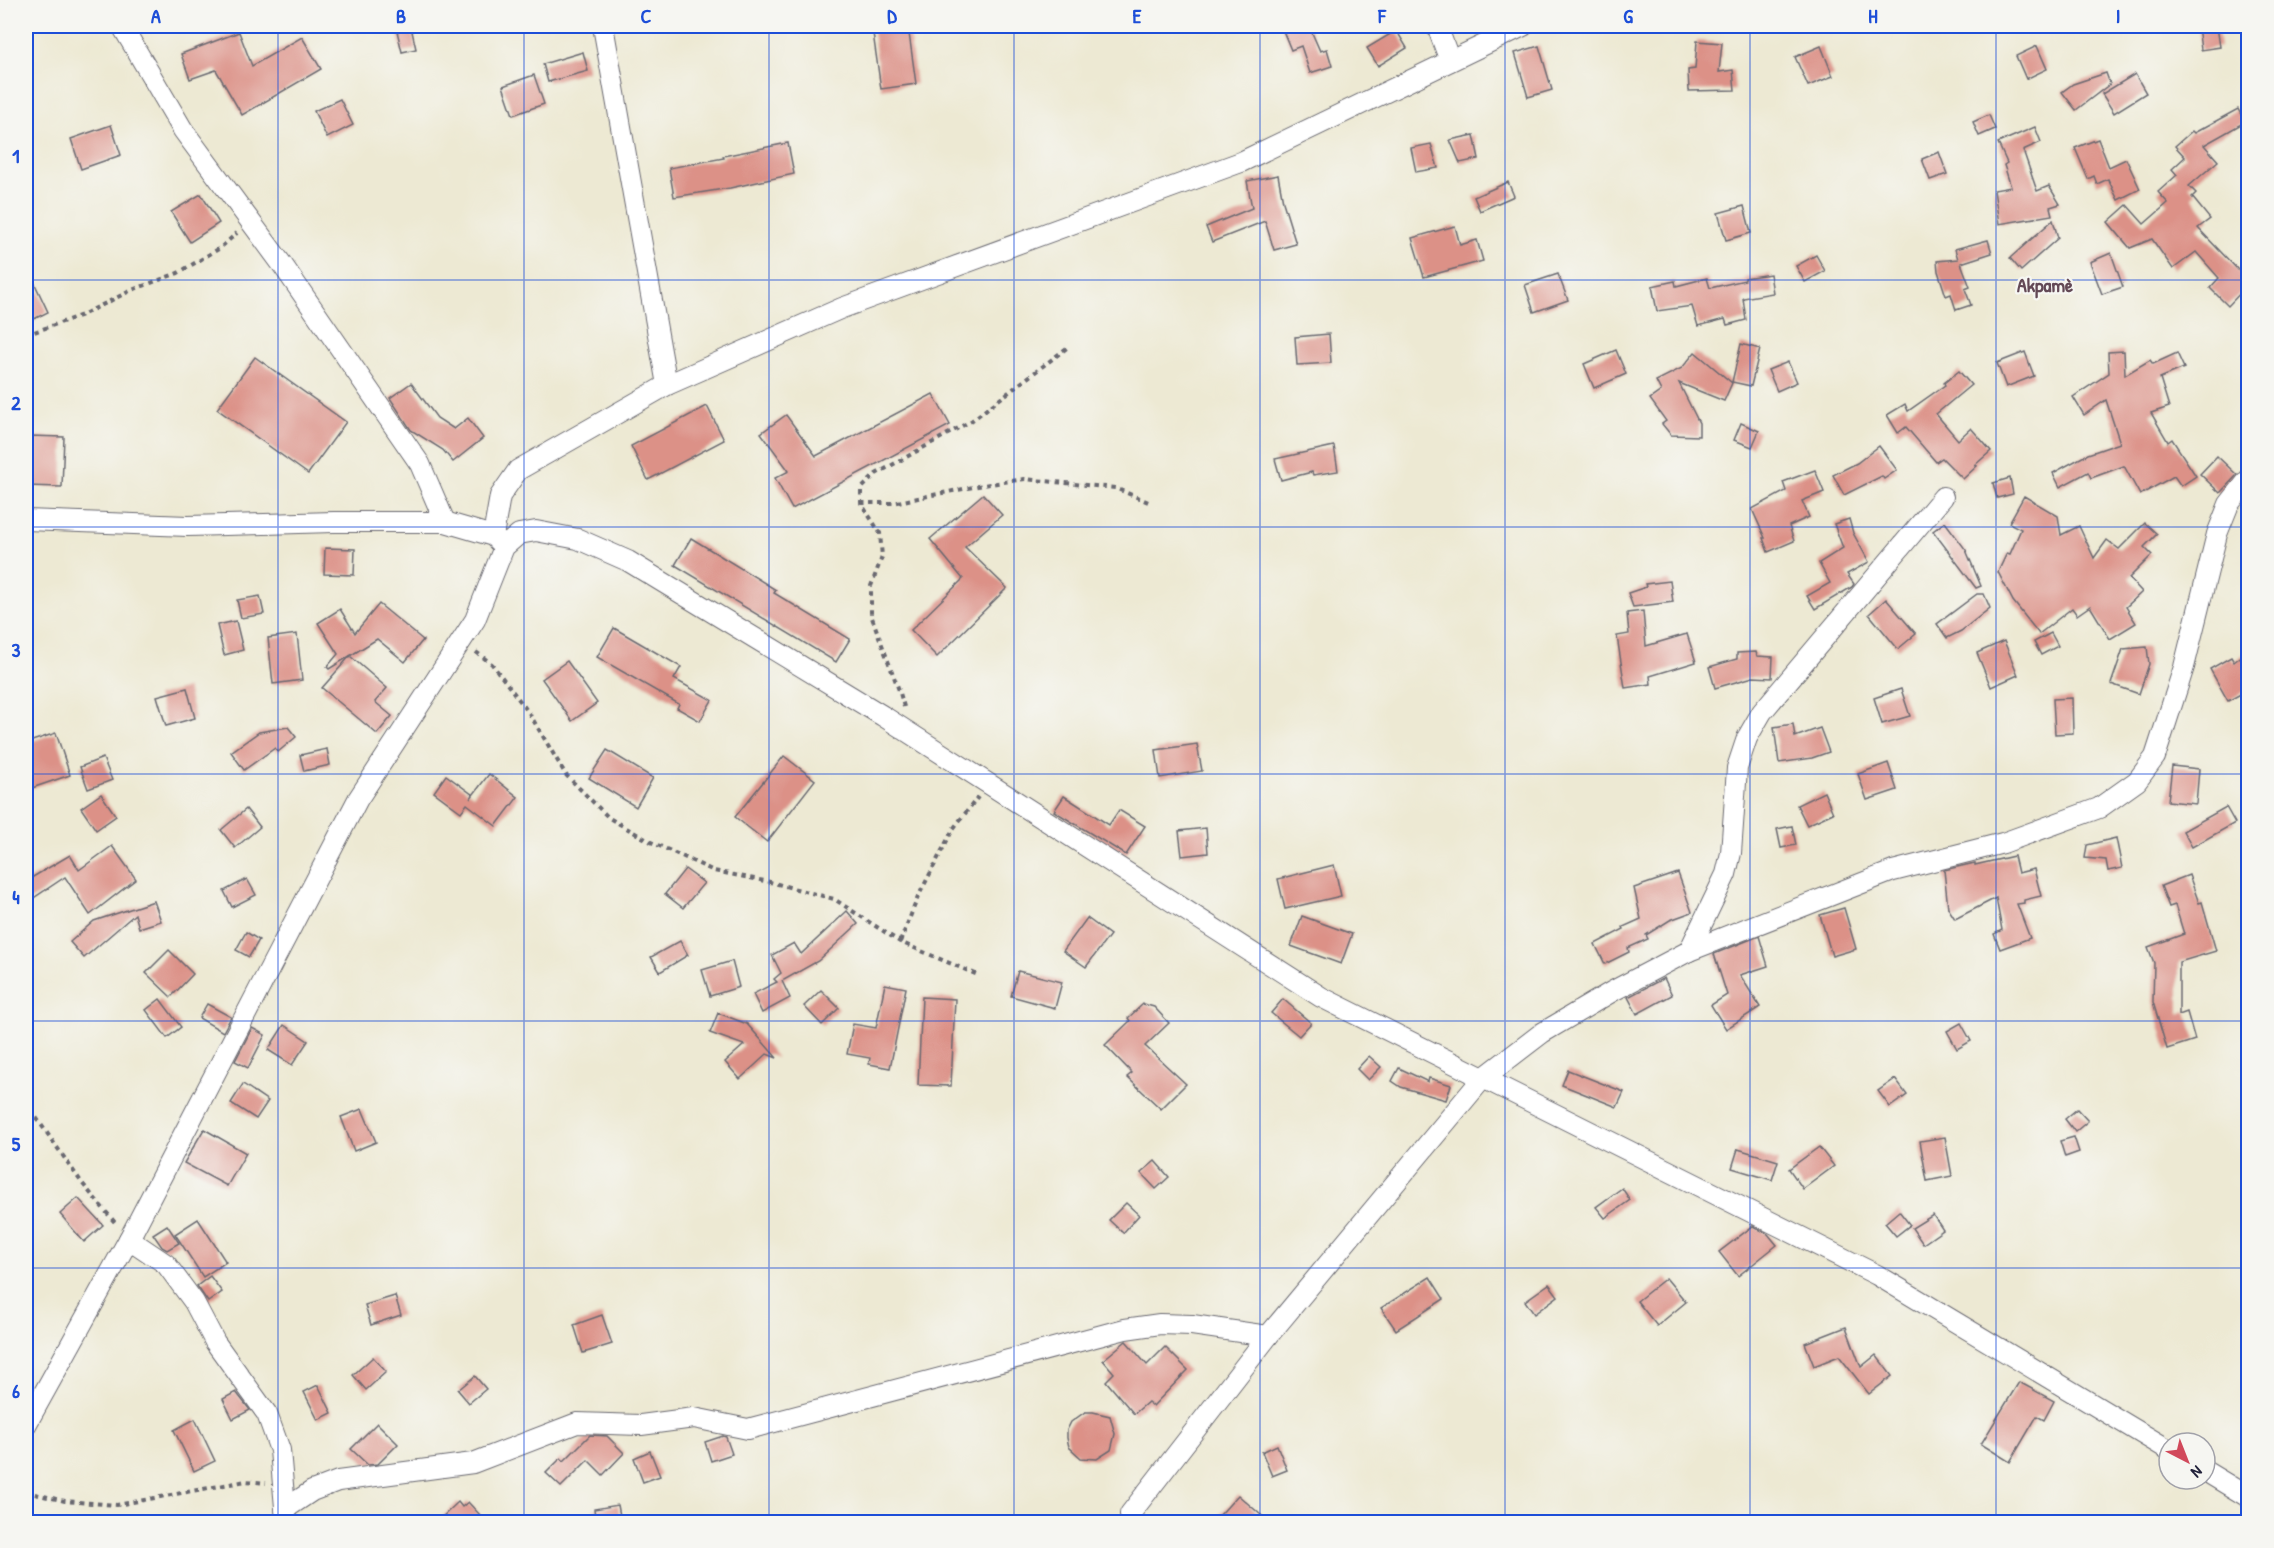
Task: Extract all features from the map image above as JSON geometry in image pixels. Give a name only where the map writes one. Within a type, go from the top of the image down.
[{"type":"street","points":[[122,26],[183,130],[250,220],[420,464],[445,522]]},
{"type":"street","points":[[603,26],[667,385]]},
{"type":"street","points":[[1437,26],[1450,61]]},
{"type":"street","points":[[26,1425],[129,1239],[358,799],[475,620],[499,542],[500,496],[518,470],[667,385],[842,308],[1241,162],[1523,26]]},
{"type":"street","points":[[1130,1514],[1268,1336],[1482,1079],[1542,1033],[1613,991],[1689,951],[1893,871],[2003,843],[2099,808],[2137,781],[2155,757],[2184,667],[2217,534],[2229,504],[2248,480]]},
{"type":"street","points":[[1689,951],[1726,874],[1731,853],[1737,768],[1747,738],[1762,712],[1943,498]]},
{"type":"street","points":[[26,519],[188,526],[445,522],[499,542],[519,534],[536,531],[578,539],[628,561],[910,734],[1134,875],[1321,997],[1877,1275],[2157,1442]]},
{"type":"street","points":[[129,1239],[166,1264],[194,1302],[215,1342],[267,1414],[280,1450],[286,1516]]},
{"type":"street","points":[[286,1516],[312,1491],[338,1481],[473,1463],[577,1423],[641,1425],[694,1418],[748,1429],[1125,1329],[1171,1324],[1268,1336]]},
{"type":"street","points":[[2217,1478],[2248,1497]]},
{"type":"path","points":[[26,335],[82,315],[132,290],[178,273],[220,248],[250,220]]},
{"type":"path","points":[[910,734],[900,693],[871,615],[871,586],[882,557],[880,533],[861,503],[861,489],[876,474],[971,421],[1068,347]]},
{"type":"path","points":[[861,503],[893,503],[1025,479],[1115,488],[1151,502]]},
{"type":"path","points":[[462,641],[492,664],[528,713],[566,775],[609,818],[651,842],[714,871],[770,882],[834,899],[900,942],[978,975]]},
{"type":"path","points":[[900,942],[918,897],[953,829],[987,784]]},
{"type":"path","points":[[26,1103],[82,1183],[129,1239]]},
{"type":"path","points":[[26,1492],[65,1501],[117,1504],[246,1481],[282,1484]]},
{"type":"building","points":[[872,26],[908,26],[916,84],[881,89]]},
{"type":"building","points":[[1281,26],[1309,26],[1320,51],[1327,49],[1332,66],[1310,73],[1301,46],[1291,50]]},
{"type":"building","points":[[2198,26],[2217,26],[2220,47],[2201,50]]},
{"type":"building","points":[[411,27],[416,49],[402,52],[397,31]]},
{"type":"building","points":[[239,32],[252,66],[302,37],[321,69],[242,115],[216,70],[190,79],[181,54]]},
{"type":"building","points":[[1392,33],[1398,33],[1407,48],[1378,66],[1367,48]]},
{"type":"building","points":[[1697,41],[1722,43],[1719,72],[1733,70],[1735,90],[1689,91],[1688,70],[1695,69]]},
{"type":"building","points":[[1539,46],[1552,90],[1528,97],[1515,53]]},
{"type":"building","points":[[1821,46],[1833,76],[1808,86],[1795,57]]},
{"type":"building","points":[[2037,46],[2047,69],[2026,79],[2016,56]]},
{"type":"building","points":[[583,52],[588,71],[548,82],[543,64]]},
{"type":"building","points":[[2106,73],[2110,84],[2076,110],[2062,92],[2073,84]]},
{"type":"building","points":[[2135,74],[2146,93],[2114,113],[2102,94]]},
{"type":"building","points":[[534,75],[544,104],[513,115],[503,86]]},
{"type":"building","points":[[340,99],[353,125],[327,138],[314,111]]},
{"type":"building","points":[[2238,109],[2245,122],[2204,145],[2218,161],[2189,186],[2196,193],[2192,197],[2210,219],[2198,228],[2240,272],[2248,266],[2248,285],[2228,306],[2210,288],[2219,278],[2196,252],[2173,269],[2152,239],[2130,248],[2108,222],[2127,205],[2144,224],[2168,203],[2158,192],[2177,175],[2172,169],[2185,157],[2175,146],[2192,131],[2194,133]]},
{"type":"building","points":[[1989,115],[1995,129],[1979,136],[1973,122]]},
{"type":"building","points":[[111,125],[121,155],[81,169],[71,139]]},
{"type":"building","points":[[2035,127],[2041,142],[2023,150],[2037,191],[2049,186],[2060,204],[2050,207],[2052,215],[1999,224],[1994,190],[2011,187],[2004,165],[2007,163],[1998,143]]},
{"type":"building","points":[[1474,135],[1479,159],[1460,163],[1450,140]]},
{"type":"building","points":[[2098,139],[2109,167],[2126,159],[2140,189],[2118,200],[2108,179],[2097,184],[2094,176],[2088,179],[2075,148]]},
{"type":"building","points":[[788,143],[794,174],[674,197],[669,168]]},
{"type":"building","points":[[1431,144],[1438,168],[1416,172],[1411,148]]},
{"type":"building","points":[[1939,152],[1947,174],[1930,180],[1922,159]]},
{"type":"building","points":[[1278,175],[1283,202],[1296,244],[1274,250],[1265,221],[1212,242],[1206,227],[1252,208],[1247,181]]},
{"type":"building","points":[[1508,182],[1514,196],[1480,211],[1474,197]]},
{"type":"building","points":[[201,194],[219,223],[190,242],[171,212]]},
{"type":"building","points":[[1744,206],[1751,233],[1726,240],[1718,213]]},
{"type":"building","points":[[2053,220],[2058,238],[2021,271],[2010,258]]},
{"type":"building","points":[[1455,226],[1460,245],[1477,240],[1483,261],[1424,277],[1412,238]]},
{"type":"building","points":[[1988,240],[1992,253],[1961,263],[1970,287],[1965,289],[1971,305],[1956,310],[1951,294],[1946,296],[1937,261],[1958,259],[1955,249]]},
{"type":"building","points":[[2111,253],[2123,287],[2102,294],[2090,262]]},
{"type":"building","points":[[1816,255],[1825,271],[1805,282],[1796,266]]},
{"type":"building","points":[[26,265],[48,312],[26,323]]},
{"type":"building","points":[[1558,274],[1568,300],[1534,312],[1525,285]]},
{"type":"building","points":[[1770,274],[1773,293],[1743,298],[1746,320],[1727,325],[1725,319],[1698,326],[1692,306],[1657,311],[1652,286],[1675,281],[1676,286],[1707,278],[1710,288]]},
{"type":"building","points":[[1329,334],[1331,363],[1297,365],[1295,337]]},
{"type":"building","points":[[1741,344],[1760,349],[1751,386],[1732,382]]},
{"type":"building","points":[[1616,350],[1626,374],[1594,388],[1584,364]]},
{"type":"building","points":[[2124,351],[2125,375],[2150,360],[2153,364],[2177,353],[2184,368],[2160,378],[2169,407],[2151,413],[2168,442],[2172,439],[2196,476],[2181,486],[2174,476],[2140,495],[2124,466],[2091,478],[2088,472],[2060,487],[2053,473],[2088,454],[2120,443],[2106,400],[2084,415],[2073,397],[2109,373],[2108,352]]},
{"type":"building","points":[[1695,352],[1732,383],[1724,401],[1679,383],[1699,423],[1699,436],[1671,435],[1662,424],[1666,421],[1650,399],[1661,391],[1656,381],[1682,368]]},
{"type":"building","points":[[2025,352],[2034,376],[2006,387],[1997,363]]},
{"type":"building","points":[[255,357],[346,422],[308,474],[217,409]]},
{"type":"building","points":[[1788,362],[1797,382],[1777,391],[1768,370]]},
{"type":"building","points":[[1959,371],[1971,385],[1936,414],[1958,440],[1971,428],[1991,451],[1963,479],[1942,458],[1936,462],[1906,427],[1898,433],[1887,415],[1905,404],[1908,411],[1945,385],[1944,383]]},
{"type":"building","points":[[411,383],[437,418],[454,429],[468,418],[483,438],[453,462],[443,450],[411,430],[390,398]]},
{"type":"building","points":[[933,394],[950,425],[792,509],[775,478],[789,471],[761,433],[786,415],[816,456]]},
{"type":"building","points":[[707,406],[724,440],[648,480],[631,446]]},
{"type":"building","points":[[1741,423],[1759,431],[1752,447],[1734,440]]},
{"type":"building","points":[[28,436],[64,437],[62,487],[26,486]]},
{"type":"building","points":[[1334,446],[1338,471],[1313,475],[1312,472],[1281,480],[1275,459]]},
{"type":"building","points":[[1879,446],[1897,470],[1884,479],[1882,476],[1844,495],[1833,475],[1857,463]]},
{"type":"building","points":[[2217,456],[2237,475],[2220,493],[2200,474]]},
{"type":"building","points":[[1815,470],[1824,492],[1802,501],[1809,517],[1789,526],[1794,541],[1768,552],[1763,538],[1765,538],[1752,509],[1786,491],[1783,482]]},
{"type":"building","points":[[2010,478],[2013,494],[1997,498],[1993,483]]},
{"type":"building","points":[[983,494],[1002,515],[965,547],[1007,588],[937,657],[911,630],[963,579],[930,539]]},
{"type":"building","points":[[2024,496],[2058,516],[2061,535],[2079,526],[2094,558],[2107,540],[2119,549],[2145,523],[2157,534],[2144,547],[2152,555],[2129,578],[2142,592],[2126,607],[2136,623],[2110,639],[2090,606],[2077,615],[2072,608],[2039,634],[2013,601],[1998,572],[2007,553],[2010,554],[2021,529],[2009,523]]},
{"type":"building","points":[[1849,519],[1853,533],[1869,562],[1847,574],[1854,584],[1852,587],[1815,609],[1807,596],[1830,583],[1819,563],[1843,548],[1834,524]]},
{"type":"building","points":[[1945,522],[1966,550],[1981,586],[1976,588],[1933,531]]},
{"type":"building","points":[[691,538],[776,590],[774,593],[850,639],[836,662],[675,565]]},
{"type":"building","points":[[325,548],[355,549],[354,575],[324,574]]},
{"type":"building","points":[[1670,581],[1673,602],[1633,607],[1628,593],[1646,587],[1645,584]]},
{"type":"building","points":[[1977,594],[1984,594],[1990,608],[1961,631],[1947,638],[1937,624]]},
{"type":"building","points":[[260,596],[264,614],[241,618],[237,600]]},
{"type":"building","points":[[1886,599],[1916,634],[1898,649],[1869,614]]},
{"type":"building","points":[[379,604],[423,640],[405,662],[377,639],[329,669],[327,667],[338,654],[318,623],[340,609],[355,633]]},
{"type":"building","points":[[1643,611],[1646,646],[1687,634],[1696,662],[1650,676],[1651,684],[1625,688],[1617,636],[1629,634],[1627,613]]},
{"type":"building","points":[[236,621],[243,650],[224,655],[217,625]]},
{"type":"building","points":[[614,628],[681,667],[674,679],[712,700],[700,721],[677,708],[679,704],[597,657]]},
{"type":"building","points":[[2051,633],[2058,646],[2041,655],[2034,642]]},
{"type":"building","points":[[297,634],[302,680],[273,684],[268,638]]},
{"type":"building","points":[[2004,641],[2018,675],[1991,687],[1977,653]]},
{"type":"building","points":[[2147,647],[2149,664],[2139,694],[2111,684],[2123,649]]},
{"type":"building","points":[[2248,651],[2248,690],[2228,701],[2210,669],[2231,657],[2234,662]]},
{"type":"building","points":[[1756,652],[1757,656],[1773,657],[1772,678],[1753,677],[1715,688],[1709,667],[1737,659],[1737,653]]},
{"type":"building","points":[[350,656],[387,688],[375,702],[392,716],[377,734],[322,688]]},
{"type":"building","points":[[567,661],[597,703],[572,721],[542,679]]},
{"type":"building","points":[[187,688],[195,718],[166,726],[157,696]]},
{"type":"building","points":[[1901,689],[1910,716],[1882,724],[1874,698]]},
{"type":"building","points":[[2072,698],[2073,733],[2055,734],[2053,699]]},
{"type":"building","points":[[1793,724],[1795,737],[1820,728],[1829,752],[1812,758],[1779,763],[1774,727]]},
{"type":"building","points":[[288,727],[296,737],[278,752],[275,748],[244,770],[231,752],[259,732]]},
{"type":"building","points":[[56,733],[70,775],[32,788],[26,770],[26,743]]},
{"type":"building","points":[[1197,744],[1202,771],[1160,778],[1156,750]]},
{"type":"building","points":[[327,749],[330,765],[304,771],[300,755]]},
{"type":"building","points":[[607,750],[653,778],[636,807],[589,778]]},
{"type":"building","points":[[784,756],[815,780],[767,842],[735,817]]},
{"type":"building","points":[[103,758],[112,780],[88,789],[80,767]]},
{"type":"building","points":[[1888,763],[1897,790],[1867,800],[1858,774]]},
{"type":"building","points":[[2172,766],[2199,769],[2196,804],[2168,801]]},
{"type":"building","points":[[489,774],[518,797],[496,826],[467,804],[461,812],[434,792],[446,775],[473,795],[470,799]]},
{"type":"building","points":[[1824,792],[1833,813],[1807,825],[1797,805]]},
{"type":"building","points":[[101,794],[116,816],[96,830],[81,808]]},
{"type":"building","points":[[1064,796],[1109,825],[1119,810],[1145,826],[1126,855],[1054,811]]},
{"type":"building","points":[[2226,807],[2235,823],[2192,847],[2183,831]]},
{"type":"building","points":[[246,809],[260,827],[235,848],[221,830]]},
{"type":"building","points":[[1792,826],[1796,845],[1781,848],[1777,829]]},
{"type":"building","points":[[1206,828],[1208,853],[1182,856],[1179,831]]},
{"type":"building","points":[[2116,838],[2122,868],[2108,871],[2106,860],[2085,858],[2087,845]]},
{"type":"building","points":[[112,846],[136,879],[90,915],[65,877],[26,903],[26,881],[70,855],[79,870]]},
{"type":"building","points":[[2014,856],[2018,873],[2034,869],[2041,896],[2017,904],[2030,938],[2000,949],[1994,934],[2002,930],[1996,898],[1955,919],[1948,908],[1944,870]]},
{"type":"building","points":[[1334,865],[1341,896],[1285,909],[1278,879]]},
{"type":"building","points":[[685,869],[704,883],[683,908],[665,894]]},
{"type":"building","points":[[1678,873],[1692,912],[1670,920],[1646,935],[1648,939],[1628,948],[1629,952],[1605,964],[1595,944],[1641,919],[1634,888]]},
{"type":"building","points":[[2189,875],[2199,903],[2202,902],[2216,951],[2179,962],[2179,1015],[2187,1012],[2195,1040],[2167,1049],[2153,1002],[2154,963],[2148,947],[2184,934],[2175,905],[2169,907],[2161,886]]},
{"type":"building","points":[[247,879],[256,895],[232,907],[224,891]]},
{"type":"building","points":[[154,901],[161,921],[139,928],[135,914],[84,958],[70,942],[94,921]]},
{"type":"building","points":[[1844,908],[1856,949],[1832,956],[1820,915]]},
{"type":"building","points":[[847,911],[858,924],[818,961],[782,981],[790,998],[762,1013],[753,994],[777,982],[774,979],[781,973],[772,955],[794,943],[801,954]]},
{"type":"building","points":[[1302,916],[1352,934],[1341,964],[1291,946]]},
{"type":"building","points":[[1087,918],[1110,935],[1086,967],[1063,951]]},
{"type":"building","points":[[246,932],[259,940],[249,957],[236,950]]},
{"type":"building","points":[[1759,936],[1768,966],[1740,975],[1760,1007],[1726,1029],[1711,1005],[1727,995],[1714,954]]},
{"type":"building","points":[[680,941],[688,955],[660,972],[651,957]]},
{"type":"building","points":[[169,950],[193,974],[171,997],[146,973]]},
{"type":"building","points":[[732,961],[739,987],[710,996],[702,970]]},
{"type":"building","points":[[1018,971],[1062,982],[1055,1008],[1011,996]]},
{"type":"building","points":[[1664,978],[1672,995],[1637,1014],[1628,997]]},
{"type":"building","points":[[885,984],[906,988],[890,1068],[869,1064],[870,1058],[847,1054],[853,1024],[876,1028]]},
{"type":"building","points":[[821,990],[839,1008],[822,1025],[804,1006]]},
{"type":"building","points":[[922,997],[955,999],[951,1086],[918,1085]]},
{"type":"building","points":[[160,999],[181,1027],[167,1038],[146,1010]]},
{"type":"building","points":[[1283,999],[1311,1023],[1299,1036],[1271,1013]]},
{"type":"building","points":[[207,1004],[231,1017],[223,1032],[199,1018]]},
{"type":"building","points":[[1143,1004],[1154,1007],[1169,1023],[1145,1046],[1186,1084],[1161,1109],[1127,1077],[1132,1073],[1105,1045],[1130,1021],[1128,1018]]},
{"type":"building","points":[[718,1013],[747,1024],[777,1058],[767,1054],[740,1079],[725,1062],[744,1045],[710,1033]]},
{"type":"building","points":[[1961,1023],[1971,1041],[1957,1049],[1947,1031]]},
{"type":"building","points":[[284,1025],[308,1041],[292,1065],[268,1050]]},
{"type":"building","points":[[252,1028],[265,1035],[248,1068],[235,1061]]},
{"type":"building","points":[[1369,1056],[1381,1067],[1368,1080],[1357,1069]]},
{"type":"building","points":[[1399,1068],[1428,1082],[1429,1078],[1451,1085],[1446,1100],[1401,1087],[1392,1081]]},
{"type":"building","points":[[1568,1070],[1624,1092],[1617,1107],[1562,1085]]},
{"type":"building","points":[[1895,1079],[1907,1095],[1890,1107],[1878,1091]]},
{"type":"building","points":[[243,1084],[268,1101],[256,1119],[231,1103]]},
{"type":"building","points":[[362,1109],[376,1142],[354,1151],[341,1117]]},
{"type":"building","points":[[2077,1109],[2088,1121],[2075,1132],[2065,1119]]},
{"type":"building","points":[[204,1129],[246,1153],[227,1186],[184,1163]]},
{"type":"building","points":[[1945,1137],[1952,1176],[1927,1181],[1920,1141]]},
{"type":"building","points":[[2074,1137],[2079,1152],[2065,1157],[2060,1141]]},
{"type":"building","points":[[1819,1147],[1834,1166],[1803,1189],[1789,1169]]},
{"type":"building","points":[[1738,1149],[1778,1161],[1772,1180],[1732,1168]]},
{"type":"building","points":[[1155,1161],[1169,1177],[1156,1189],[1141,1173]]},
{"type":"building","points":[[1622,1188],[1630,1200],[1605,1218],[1596,1207]]},
{"type":"building","points":[[78,1198],[103,1225],[84,1242],[60,1214]]},
{"type":"building","points":[[1126,1203],[1139,1215],[1123,1233],[1109,1220]]},
{"type":"building","points":[[1899,1211],[1910,1225],[1896,1236],[1885,1223]]},
{"type":"building","points":[[1933,1215],[1943,1230],[1923,1244],[1912,1228]]},
{"type":"building","points":[[198,1219],[226,1262],[203,1277],[175,1234]]},
{"type":"building","points":[[167,1225],[179,1243],[167,1250],[153,1234]]},
{"type":"building","points":[[1753,1226],[1768,1234],[1777,1245],[1738,1276],[1719,1252]]},
{"type":"building","points":[[210,1276],[222,1292],[208,1302],[197,1286]]},
{"type":"building","points":[[1430,1277],[1444,1299],[1396,1330],[1381,1308]]},
{"type":"building","points":[[1666,1278],[1686,1302],[1657,1326],[1637,1301]]},
{"type":"building","points":[[1549,1284],[1558,1296],[1534,1314],[1525,1301]]},
{"type":"building","points":[[395,1296],[401,1315],[371,1325],[365,1305]]},
{"type":"building","points":[[602,1315],[612,1344],[583,1353],[574,1325]]},
{"type":"building","points":[[1846,1327],[1861,1367],[1876,1355],[1892,1376],[1869,1394],[1839,1356],[1814,1366],[1805,1343]]},
{"type":"building","points":[[1126,1341],[1147,1365],[1165,1347],[1188,1370],[1153,1406],[1148,1402],[1134,1414],[1106,1381],[1114,1373],[1103,1360]]},
{"type":"building","points":[[373,1357],[386,1372],[366,1390],[353,1375]]},
{"type":"building","points":[[475,1376],[486,1389],[469,1403],[458,1390]]},
{"type":"building","points":[[2019,1382],[2054,1401],[2044,1420],[2037,1416],[2010,1462],[1981,1444]]},
{"type":"building","points":[[318,1385],[332,1413],[318,1420],[304,1392]]},
{"type":"building","points":[[236,1392],[250,1410],[233,1419],[223,1399]]},
{"type":"building","points":[[1085,1412],[1110,1416],[1115,1434],[1111,1450],[1097,1459],[1081,1458],[1069,1447],[1067,1430],[1071,1422]]},
{"type":"building","points":[[195,1419],[215,1461],[194,1471],[174,1430]]},
{"type":"building","points":[[377,1423],[398,1444],[378,1464],[368,1465],[351,1449]]},
{"type":"building","points":[[590,1435],[607,1436],[624,1453],[603,1475],[588,1460],[561,1487],[546,1473],[561,1458],[564,1461]]},
{"type":"building","points":[[726,1437],[732,1454],[711,1461],[705,1442]]},
{"type":"building","points":[[1277,1445],[1287,1470],[1272,1476],[1262,1452]]},
{"type":"building","points":[[650,1451],[660,1476],[643,1482],[634,1458]]},
{"type":"building","points":[[1238,1495],[1269,1522],[1228,1522],[1220,1515]]},
{"type":"building","points":[[458,1502],[462,1507],[468,1502],[480,1515],[476,1522],[437,1522]]},
{"type":"building","points":[[618,1505],[621,1521],[596,1522],[594,1509]]},
{"type":"district","name":"Akpamè","points":[[2045,285]]}]
